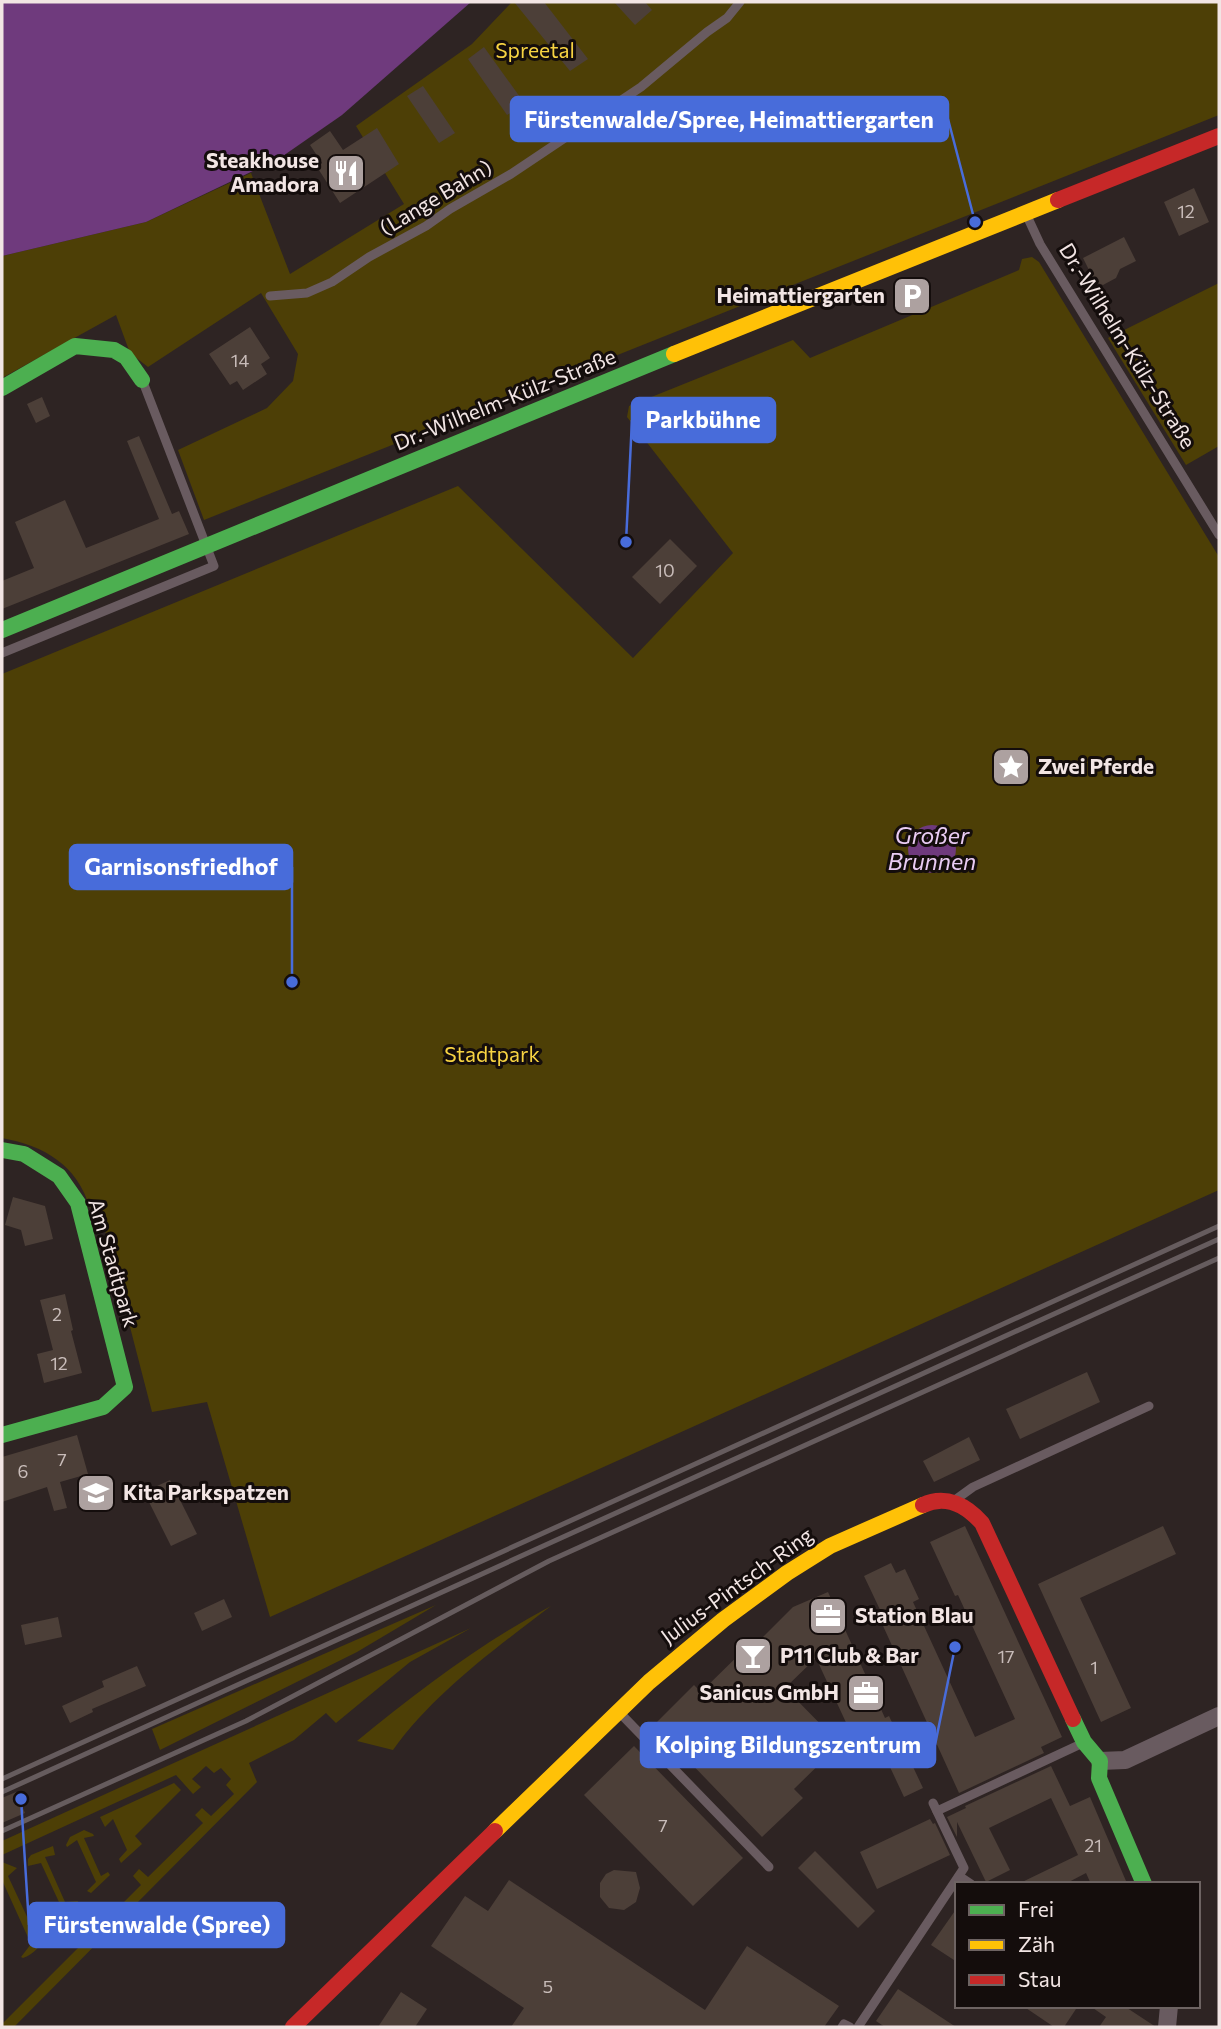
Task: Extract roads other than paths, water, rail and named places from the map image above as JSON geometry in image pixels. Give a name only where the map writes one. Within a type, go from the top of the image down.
[{"type":"street","name":"Dr.-Wilhelm-Külz-Straße","points":[[2,630],[205,545],[1219,136]]},
{"type":"street","points":[[2,388],[75,345],[114,350],[126,357],[142,380]]},
{"type":"street","name":"Am Stadtpark","points":[[2,1150],[24,1154],[59,1176],[78,1203],[125,1387],[103,1407],[2,1435]]},
{"type":"street","points":[[954,1501],[982,1523],[1084,1742],[1100,1761],[1099,1778],[1143,1882]]},
{"type":"street","name":"Julius-Pintsch-Ring","points":[[293,2027],[619,1711],[723,1620],[810,1557],[874,1525],[929,1502],[954,1501]]},
{"type":"street","points":[[1100,1761],[1125,1760],[1219,1716]]},
{"type":"street","points":[[1167,2027],[1170,2008]]},
{"type":"lane","name":"(Lange Bahn)","points":[[271,296],[307,293],[332,282],[369,257],[510,174],[641,87],[707,32],[727,19],[740,2]]},
{"type":"lane","name":"Dr.-Wilhelm-Külz-Straße","points":[[1026,212],[1040,244],[1219,535]]},
{"type":"lane","points":[[2,653],[214,566],[142,380]]},
{"type":"lane","points":[[954,1501],[973,1487],[1149,1406]]},
{"type":"lane","points":[[619,1711],[769,1867]]},
{"type":"lane","points":[[858,2027],[964,1868],[935,1807],[1084,1742]]},
{"type":"lane","points":[[959,1876],[968,1882]]},
{"type":"lane","points":[[842,2027],[845,2024],[850,2027]]},
{"type":"water","points":[[2,2],[471,2],[342,115],[280,158],[146,222],[2,256]]},
{"type":"water","name":"Großer Brunnen","points":[[932,825],[949,832],[956,849],[949,866],[932,873],[915,866],[908,849],[915,832]]},
{"type":"railway","points":[[2,1779],[1219,1226]]},
{"type":"railway","points":[[2,1792],[1219,1239]]},
{"type":"railway","points":[[2,1831],[246,1721],[549,1561],[1219,1258]]},
{"type":"place","name":"Steakhouse Amadora","points":[[346,173]]},
{"type":"place","name":"Fürstenwalde/Spree, Heimattiergarten","points":[[975,222]]},
{"type":"place","name":"Heimattiergarten","points":[[912,296]]},
{"type":"place","name":"Parkbühne","points":[[626,542]]},
{"type":"place","name":"Zwei Pferde","points":[[1011,767]]},
{"type":"place","name":"Garnisonsfriedhof","points":[[292,982]]},
{"type":"place","name":"Kita Parkspatzen","points":[[96,1493]]},
{"type":"place","name":"Station Blau","points":[[828,1616]]},
{"type":"place","name":"Kolping Bildungszentrum","points":[[955,1647]]},
{"type":"place","name":"P11 Club & Bar","points":[[753,1656]]},
{"type":"place","name":"Sanicus GmbH","points":[[866,1693]]},
{"type":"place","name":"Fürstenwalde (Spree)","points":[[21,1799]]},
{"type":"park label","name":"Spreetal","points":[[535,51]]},
{"type":"park label","name":"Stadtpark","points":[[492,1055]]}]
